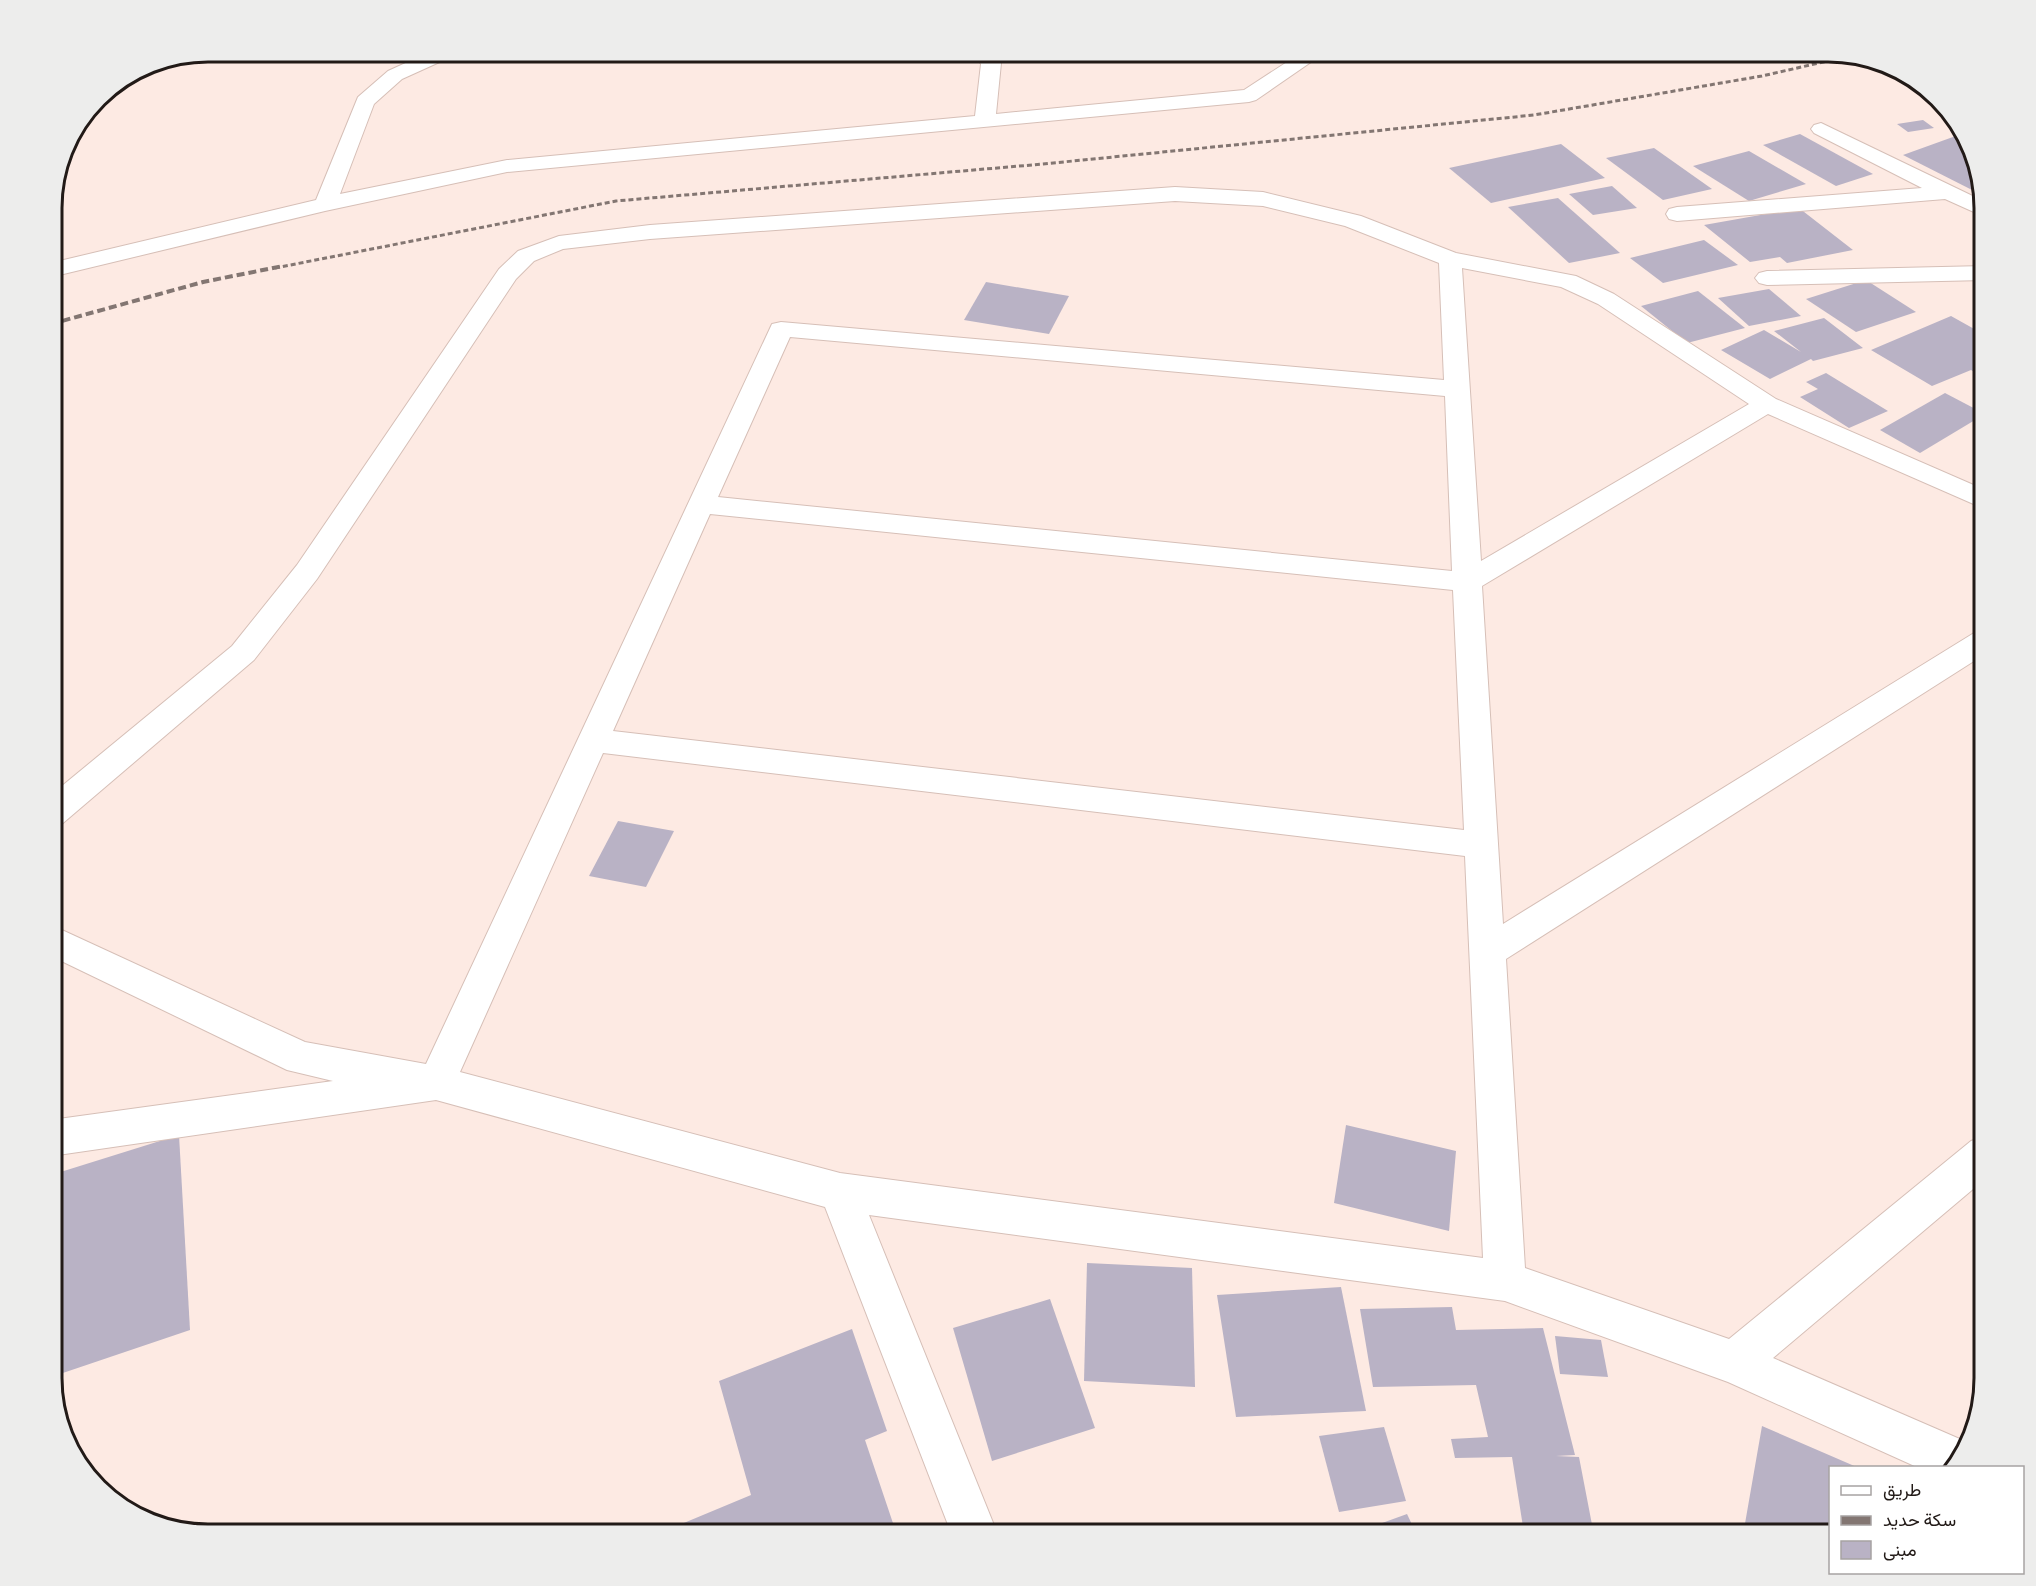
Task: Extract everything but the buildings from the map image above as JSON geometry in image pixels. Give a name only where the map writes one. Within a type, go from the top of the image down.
[{"type":"street","points":[[325,204],[365,101],[395,75],[424,62]]},
{"type":"street","points":[[985,121],[990,62]]},
{"type":"street","points":[[62,267],[325,204],[507,166],[1249,96],[1300,62]]},
{"type":"street","points":[[1821,129],[1974,205]]},
{"type":"street","points":[[1677,214],[1948,192]]},
{"type":"street","points":[[62,805],[243,653],[308,572],[347,510],[507,274],[526,256],[559,243],[650,232],[1175,194],[1263,199],[1353,221],[1450,258],[1568,281],[1606,299],[1767,404],[1974,495]]},
{"type":"street","points":[[1450,258],[1505,1281]]},
{"type":"street","points":[[1767,278],[1974,273]]},
{"type":"street","points":[[436,1083],[781,329],[1457,389]]},
{"type":"street","points":[[700,504],[1467,582],[1767,404]]},
{"type":"street","points":[[1487,952],[1974,647]]},
{"type":"street","points":[[593,740],[1481,845]]},
{"type":"street","points":[[62,944],[300,1058],[436,1083],[840,1192],[1505,1281],[1734,1363],[1950,1458]]},
{"type":"street","points":[[62,1136],[436,1083]]},
{"type":"street","points":[[1734,1363],[1974,1163]]},
{"type":"street","points":[[840,1192],[971,1524]]},
{"type":"railway","points":[[275,268],[616,201],[1043,164],[1534,115],[1762,76],[1823,62]]},
{"type":"railway","points":[[62,321],[203,282],[283,266]]}]
